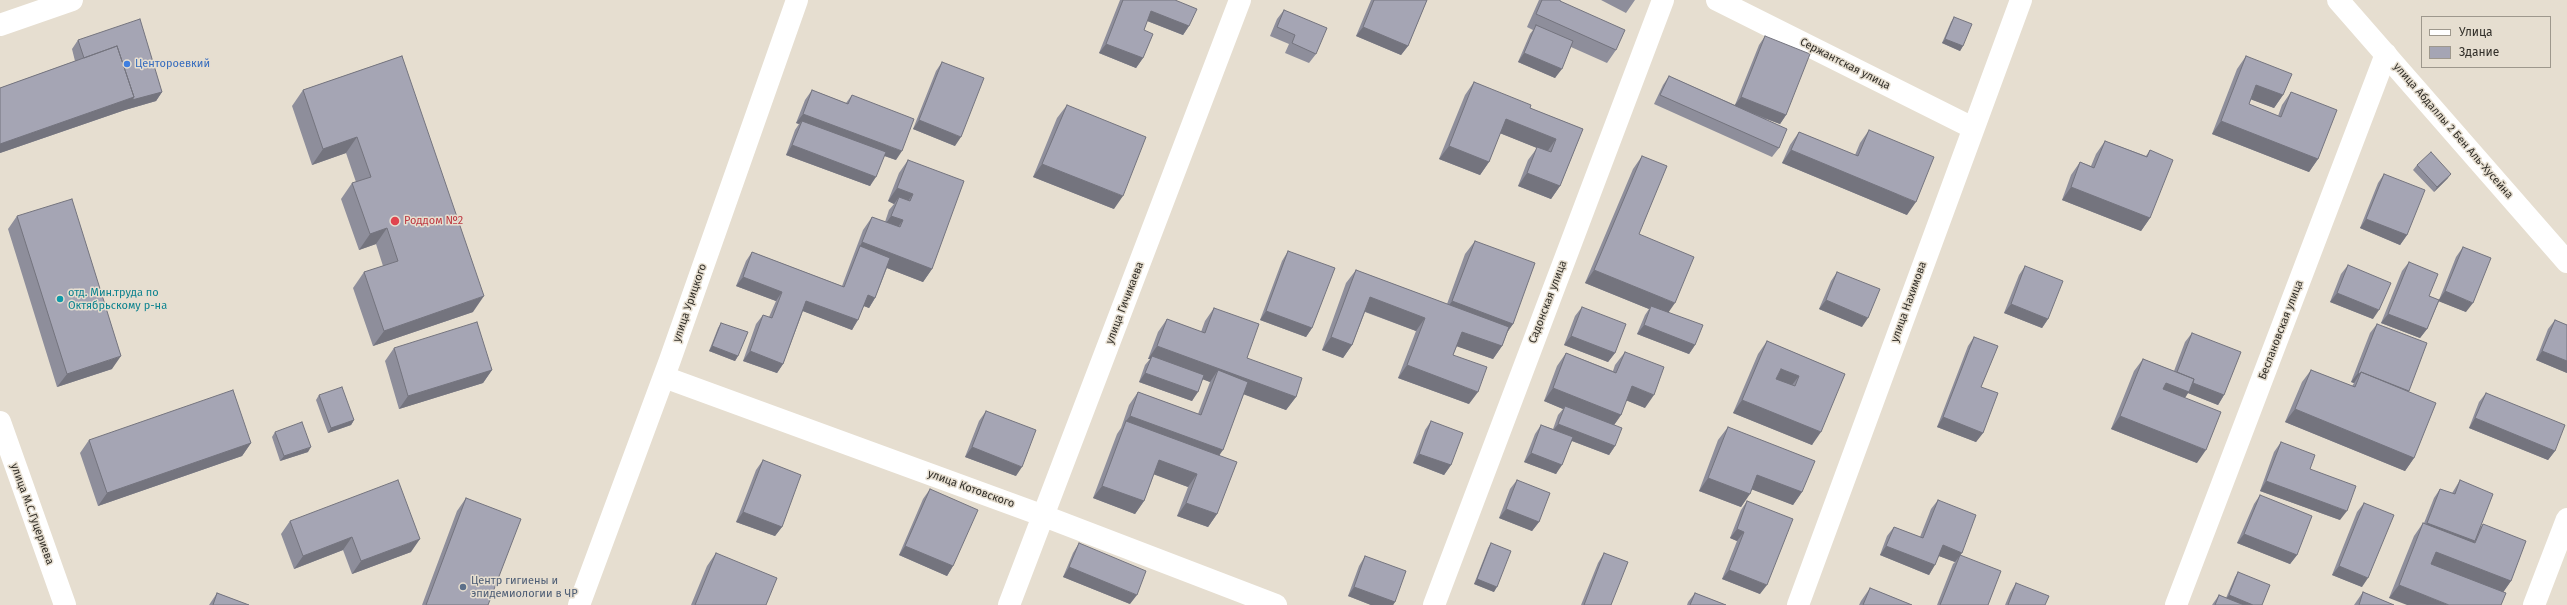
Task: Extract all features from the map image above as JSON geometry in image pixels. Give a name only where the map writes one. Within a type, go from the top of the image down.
[{"type":"street","points":[[0,25],[72,0]]},
{"type":"street","name":"улица Урицкого","points":[[579,605],[664,377],[797,0]]},
{"type":"street","name":"улица Гичикаева","points":[[1010,605],[1240,0]]},
{"type":"street","name":"Садонская улица","points":[[1434,605],[1663,0]]},
{"type":"street","name":"Сержантская улица","points":[[1717,0],[1973,128]]},
{"type":"street","name":"улица Нахимова","points":[[1798,605],[2021,0]]},
{"type":"street","name":"улица Абдаллы 2 Бен Аль-Хусейна","points":[[2338,0],[2567,262]]},
{"type":"street","name":"Беслановская улица","points":[[2176,605],[2386,54]]},
{"type":"street","name":"улица Котовского","points":[[664,377],[1044,516],[1276,605]]},
{"type":"street","name":"улица М.С.Гуцериева","points":[[0,422],[65,605]]},
{"type":"street","points":[[2534,605],[2567,519]]},
{"type":"building","points":[[1123,0],[1175,0],[1197,9],[1189,26],[1151,11],[1144,30],[1153,34],[1143,58],[1106,44]]},
{"type":"building","points":[[1374,0],[1427,0],[1408,46],[1363,27]]},
{"type":"building","points":[[1542,0],[1560,0],[1625,30],[1616,50],[1536,14]]},
{"type":"building","points":[[1284,10],[1327,28],[1316,54],[1292,43],[1295,35],[1277,27]]},
{"type":"building","points":[[1954,17],[1972,24],[1963,46],[1945,39]]},
{"type":"building","points":[[140,19],[162,92],[132,100],[134,97],[117,46],[84,58],[78,40]]},
{"type":"building","points":[[1536,25],[1573,41],[1562,69],[1524,53]]},
{"type":"building","points":[[1765,36],[1810,54],[1786,115],[1741,97]]},
{"type":"building","points":[[117,46],[134,97],[0,144],[0,88]]},
{"type":"building","name":"Роддом №2","points":[[402,56],[484,296],[384,331],[364,272],[398,261],[387,228],[370,234],[352,183],[371,177],[357,137],[323,149],[303,90]]},
{"type":"building","points":[[2246,56],[2292,74],[2283,95],[2256,85],[2249,104],[2281,117],[2291,92],[2337,110],[2318,159],[2221,121]]},
{"type":"building","points":[[942,62],[984,78],[961,137],[919,120]]},
{"type":"building","points":[[1669,76],[1787,129],[1779,148],[1660,95]]},
{"type":"building","points":[[1474,82],[1531,105],[1530,108],[1583,129],[1560,186],[1527,173],[1537,147],[1551,152],[1556,139],[1506,119],[1489,162],[1449,146]]},
{"type":"building","points":[[812,90],[848,104],[852,95],[914,119],[902,151],[803,114]]},
{"type":"building","points":[[1067,105],[1146,137],[1123,196],[1042,164]]},
{"type":"building","points":[[802,121],[886,152],[876,177],[792,145]]},
{"type":"building","points":[[1869,130],[1934,157],[1916,202],[1791,150],[1799,132],[1858,156]]},
{"type":"building","points":[[2105,141],[2147,157],[2150,150],[2173,160],[2150,218],[2071,187],[2080,162],[2094,168]]},
{"type":"building","points":[[2431,152],[2451,174],[2437,187],[2417,165]]},
{"type":"building","points":[[1642,156],[1667,166],[1639,234],[1694,257],[1675,303],[1594,270]]},
{"type":"building","points":[[908,160],[964,181],[932,269],[862,242],[872,217],[900,227],[903,220],[891,216],[899,197],[910,201],[913,194],[897,188]]},
{"type":"building","points":[[2384,174],[2425,190],[2407,235],[2366,219]]},
{"type":"building","name":"отд. Мин.труда по Октябрьскому р-на","points":[[72,199],[121,356],[67,374],[17,216]]},
{"type":"building","points":[[1475,241],[1535,263],[1513,324],[1452,301]]},
{"type":"building","points":[[860,246],[890,258],[875,298],[868,295],[858,320],[806,301],[783,364],[750,351],[763,315],[772,318],[782,292],[743,277],[752,252],[844,287]]},
{"type":"building","points":[[2463,247],[2491,258],[2473,303],[2445,291]]},
{"type":"building","points":[[1288,251],[1335,268],[1312,328],[1266,311]]},
{"type":"building","points":[[2409,262],[2438,274],[2429,296],[2439,300],[2427,329],[2388,314]]},
{"type":"building","points":[[2348,265],[2391,283],[2379,310],[2337,293]]},
{"type":"building","points":[[2025,266],[2063,281],[2048,319],[2011,304]]},
{"type":"building","points":[[1356,270],[1509,327],[1502,346],[1462,332],[1453,355],[1487,367],[1478,392],[1407,365],[1425,318],[1370,297],[1352,345],[1331,337]]},
{"type":"building","points":[[1837,272],[1880,289],[1868,318],[1826,300]]},
{"type":"building","points":[[1651,306],[1703,325],[1695,345],[1644,325]]},
{"type":"building","points":[[1582,307],[1626,324],[1615,353],[1571,336]]},
{"type":"building","points":[[1214,308],[1259,324],[1247,358],[1302,378],[1296,397],[1157,346],[1167,319],[1205,333]]},
{"type":"building","points":[[2555,320],[2567,325],[2567,361],[2542,351]]},
{"type":"building","points":[[477,322],[492,370],[408,396],[394,348]]},
{"type":"building","points":[[721,323],[748,332],[738,356],[712,346]]},
{"type":"building","points":[[2377,324],[2427,343],[2409,391],[2361,372],[2360,374],[2358,373]]},
{"type":"building","points":[[2192,333],[2241,352],[2224,395],[2193,383],[2194,379],[2177,372]]},
{"type":"building","points":[[1974,337],[1998,346],[1981,387],[1998,393],[1983,433],[1943,417]]},
{"type":"building","points":[[1767,341],[1845,374],[1821,432],[1742,400]],"holes":[[[1781,369],[1799,376],[1795,386],[1776,379]]]},
{"type":"building","points":[[1625,352],[1664,367],[1654,395],[1632,386],[1621,415],[1553,388],[1566,353],[1616,373]]},
{"type":"building","points":[[1152,356],[1204,375],[1198,392],[1145,373]]},
{"type":"building","points":[[2143,359],[2194,379],[2189,392],[2166,383],[2163,389],[2221,412],[2206,450],[2120,416]]},
{"type":"building","points":[[1218,370],[1248,382],[1223,450],[1130,416],[1138,392],[1201,415]]},
{"type":"building","points":[[2311,370],[2355,387],[2361,372],[2436,403],[2414,458],[2295,409]]},
{"type":"building","points":[[342,387],[354,420],[331,428],[319,395]]},
{"type":"building","points":[[233,390],[251,443],[107,493],[89,440]]},
{"type":"building","points":[[2486,393],[2565,425],[2555,451],[2475,418]]},
{"type":"building","points":[[1565,406],[1622,428],[1615,446],[1558,424]]},
{"type":"building","points":[[986,411],[1036,430],[1022,467],[972,447]]},
{"type":"building","points":[[1126,421],[1237,462],[1217,514],[1186,503],[1197,474],[1159,460],[1144,501],[1102,486]]},
{"type":"building","points":[[1431,421],[1463,433],[1451,465],[1419,454]]},
{"type":"building","points":[[302,422],[311,447],[284,456],[275,432]]},
{"type":"building","points":[[1541,425],[1573,437],[1562,465],[1531,453]]},
{"type":"building","points":[[1728,427],[1815,461],[1802,492],[1757,475],[1750,494],[1708,478]]},
{"type":"building","points":[[2281,442],[2315,455],[2310,469],[2356,486],[2347,511],[2266,481]]},
{"type":"building","points":[[763,460],[801,475],[782,527],[743,512]]},
{"type":"building","points":[[398,480],[420,539],[361,561],[352,537],[303,556],[290,521]]},
{"type":"building","points":[[1517,480],[1550,493],[1539,522],[1506,509]]},
{"type":"building","points":[[2460,480],[2493,494],[2475,541],[2427,523],[2440,489],[2455,494]]},
{"type":"building","points":[[930,489],[978,510],[953,566],[905,546]]},
{"type":"building","points":[[2260,495],[2312,516],[2297,555],[2244,534]]},
{"type":"building","points":[[466,498],[521,519],[488,605],[426,605]]},
{"type":"building","points":[[1938,500],[1976,515],[1962,553],[1943,545],[1935,565],[1886,546],[1894,527],[1923,538]]},
{"type":"building","points":[[1747,501],[1793,519],[1767,585],[1729,570],[1744,532],[1737,529]]},
{"type":"building","points":[[2364,503],[2394,515],[2368,578],[2339,566]]},
{"type":"building","points":[[2423,523],[2475,543],[2483,524],[2526,541],[2511,581],[2436,552],[2431,564],[2506,593],[2501,605],[2449,605],[2399,585]]},
{"type":"building","points":[[1079,543],[1146,571],[1137,595],[1069,567]]},
{"type":"building","points":[[1491,543],[1511,551],[1497,587],[1477,579]]},
{"type":"building","points":[[716,553],[777,578],[766,605],[695,605]]},
{"type":"building","points":[[1604,553],[1628,562],[1611,605],[1584,605]]},
{"type":"building","points":[[1960,555],[2001,571],[1988,605],[1940,605]]},
{"type":"building","points":[[1365,556],[1406,571],[1395,602],[1354,587]]},
{"type":"building","points":[[2238,572],[2270,585],[2262,605],[2253,605],[2229,595]]},
{"type":"building","points":[[2016,583],[2049,596],[2045,605],[2008,605]]},
{"type":"building","points":[[1870,588],[1912,605],[1863,605]]},
{"type":"building","points":[[2363,592],[2394,605],[2359,605]]},
{"type":"building","points":[[217,593],[249,605],[213,605]]},
{"type":"building","points":[[1695,593],[1726,605],[1690,605]]},
{"type":"building","points":[[2219,595],[2244,605],[2215,605]]},
{"type":"place","name":"Центороевкий","points":[[127,64]]},
{"type":"place","name":"Роддом №2","points":[[395,221]]},
{"type":"place","name":"отд. Мин.труда по Октябрьскому р-на","points":[[60,299]]},
{"type":"place","name":"Центр гигиены и эпидемиологии в ЧР","points":[[463,587]]}]
